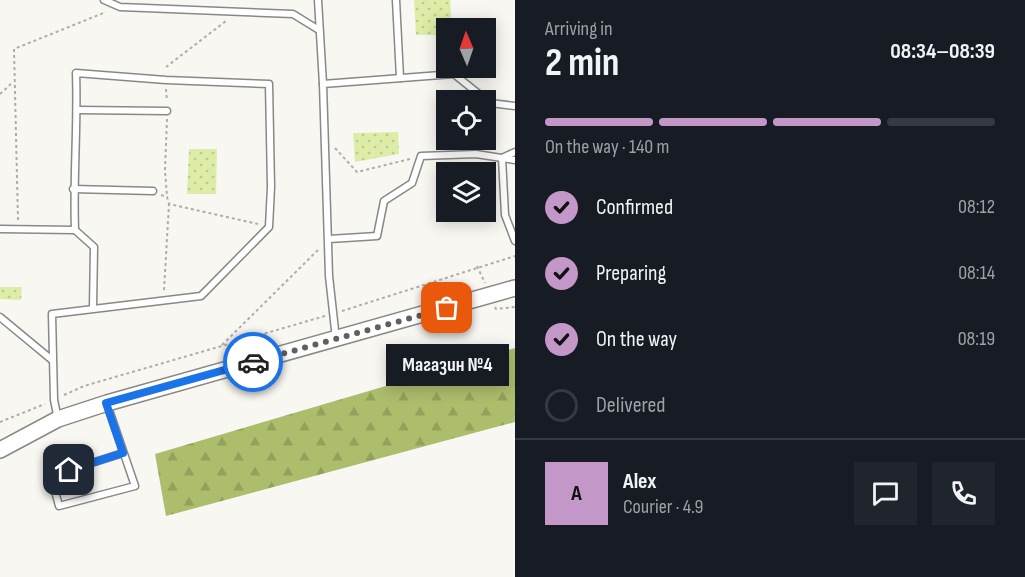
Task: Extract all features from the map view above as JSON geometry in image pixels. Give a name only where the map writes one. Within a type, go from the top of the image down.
[{"type":"street","points":[[0,450],[58,419],[106,403],[515,288]]},
{"type":"lane","points":[[104,0],[120,7],[293,14],[319,30]]},
{"type":"lane","points":[[318,0],[329,276],[336,339]]},
{"type":"lane","points":[[396,0],[400,78]]},
{"type":"lane","points":[[58,419],[54,400],[52,314],[201,296],[269,227],[271,187],[268,84],[166,80],[76,73],[78,110],[73,189],[75,230]]},
{"type":"lane","points":[[323,84],[454,74],[489,103],[515,106]]},
{"type":"lane","points":[[78,110],[167,111]]},
{"type":"lane","points":[[502,158],[515,152]]},
{"type":"lane","points":[[329,239],[378,236],[384,201],[412,183],[421,156],[476,154],[515,160]]},
{"type":"lane","points":[[502,158],[505,215],[515,241]]},
{"type":"lane","points":[[73,189],[153,191]]},
{"type":"lane","points":[[0,229],[75,230],[94,246],[93,308]]},
{"type":"lane","points":[[0,316],[52,360]]},
{"type":"lane","points":[[106,403],[135,486],[59,506],[51,476],[123,453]]},
{"type":"path","points":[[18,230],[14,49],[120,7]]},
{"type":"path","points":[[166,67],[239,11]]},
{"type":"path","points":[[163,299],[169,204],[165,170],[166,80]]},
{"type":"path","points":[[0,94],[13,82]]},
{"type":"path","points":[[325,136],[357,172],[421,156]]},
{"type":"path","points":[[153,191],[167,197]]},
{"type":"path","points":[[169,204],[269,227]]},
{"type":"path","points":[[221,346],[329,239]]},
{"type":"path","points":[[0,422],[84,386],[333,313],[515,256]]},
{"type":"green space","points":[[414,0],[450,0],[451,18],[436,18],[436,35],[416,35]]},
{"type":"green space","points":[[398,132],[399,154],[355,162],[353,133]]},
{"type":"green space","points":[[189,149],[217,149],[216,194],[187,194]]},
{"type":"green space","points":[[0,287],[22,287],[21,300],[0,299]]},
{"type":"green space","points":[[515,348],[515,422],[166,516],[155,454]]},
{"type":"way so far","points":[[253,362],[447,308]]},
{"type":"place","name":"Магазин №4","points":[[447,308]]},
{"type":"route","points":[[69,470],[123,453],[106,403],[253,362]]}]
